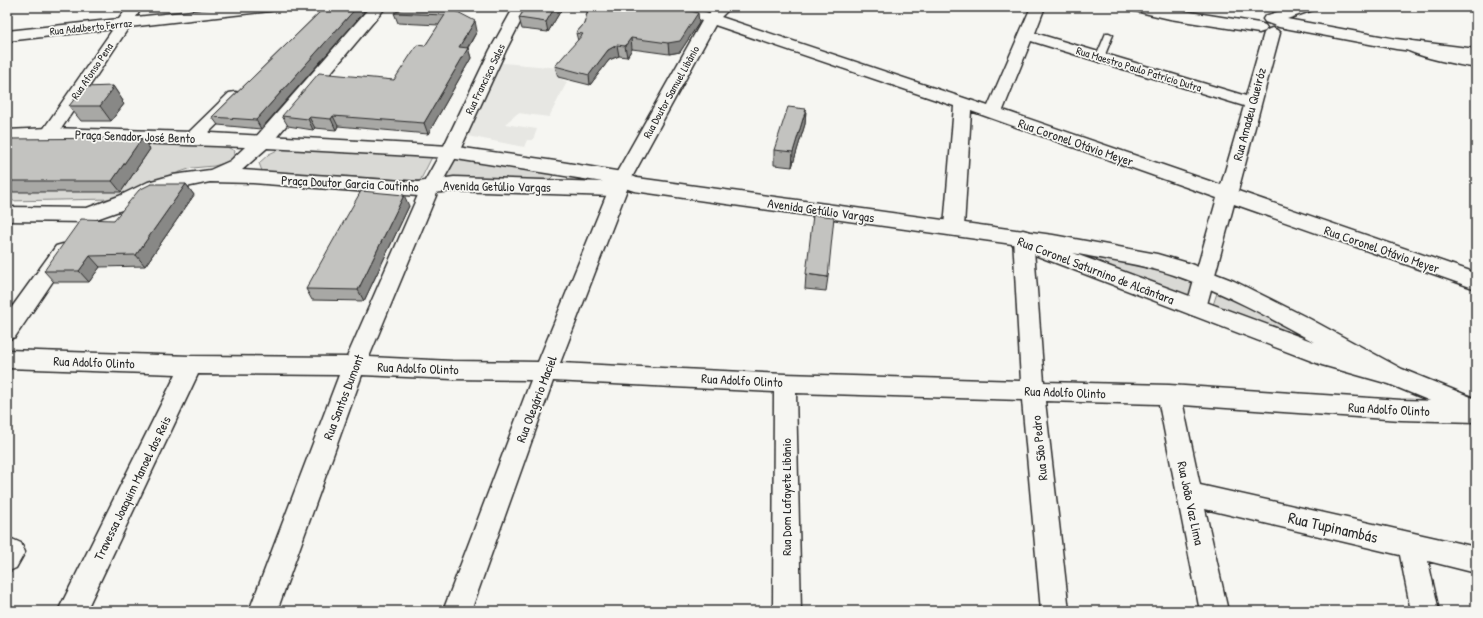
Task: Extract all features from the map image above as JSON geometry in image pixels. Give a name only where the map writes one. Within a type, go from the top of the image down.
[{"type":"main road","points":[[253,177],[254,166],[270,143],[378,7]]},
{"type":"main road","points":[[1136,7],[1170,14],[1270,25],[1308,7]]},
{"type":"main road","points":[[1172,7],[1369,44],[1402,44],[1476,54]]},
{"type":"main road","points":[[194,138],[245,87]]},
{"type":"main road","name":"Praça Senador José Bento","points":[[7,136],[49,134],[194,138],[270,143]]},
{"type":"main road","points":[[7,214],[88,215],[155,187],[224,172],[270,143],[450,152]]},
{"type":"main road","name":"Avenida Getúlio Vargas","points":[[450,152],[556,167],[625,184],[954,227],[1018,239]]},
{"type":"main road","points":[[547,187],[556,180],[558,176],[556,167]]},
{"type":"main road","name":"Praça Doutor Garcia Coutinho","points":[[210,176],[253,177],[418,189],[431,186]]},
{"type":"main road","name":"Avenida Getúlio Vargas","points":[[431,186],[454,184],[547,187],[625,184]]},
{"type":"main road","name":"Rua Coronel Saturnino de Alcântara","points":[[1018,239],[1104,251],[1157,262],[1205,278],[1296,322],[1394,376],[1476,411]]},
{"type":"main road","name":"Rua Coronel Saturnino de Alcântara","points":[[1018,239],[1330,358],[1394,376]]},
{"type":"street","name":"Rua Afonso Pena","points":[[49,134],[135,7]]},
{"type":"street","name":"Rua Adalberto Ferraz","points":[[7,36],[270,7]]},
{"type":"street","name":"Rua Francisco Sales","points":[[450,152],[498,50],[521,7]]},
{"type":"street","name":"Rua Coronel Otávio Meyer","points":[[675,7],[993,113],[1476,281]]},
{"type":"street","name":"Rua Doutor Samuel Libânio","points":[[625,184],[711,18],[724,7]]},
{"type":"street","points":[[993,113],[1038,7]]},
{"type":"street","name":"Rua Amadeu Queiróz","points":[[1196,308],[1253,103],[1270,25]]},
{"type":"street","name":"Rua Maestro Paulo Patrício Dutra","points":[[1026,35],[1253,103]]},
{"type":"street","points":[[1402,44],[1429,53],[1476,63]]},
{"type":"street","points":[[954,227],[963,104]]},
{"type":"street","name":"Praça Doutor Garcia Coutinho","points":[[431,186],[450,152]]},
{"type":"street","name":"Rua Olegário Maciel","points":[[457,611],[546,371],[625,184]]},
{"type":"street","name":"Rua Santos Dumont","points":[[263,611],[354,366],[431,186]]},
{"type":"street","points":[[7,331],[88,215]]},
{"type":"street","name":"Rua São Pedro","points":[[1018,239],[1055,611]]},
{"type":"street","name":"Rua Adolfo Olinto","points":[[7,359],[191,365],[354,366],[452,370],[546,371],[785,383],[1169,395],[1401,410],[1476,411]]},
{"type":"street","name":"Travessa Joaquim Manoel dos Reis","points":[[72,611],[191,365]]},
{"type":"street","name":"Rua Dom Lafayete Libânio","points":[[785,383],[787,611]]},
{"type":"street","points":[[1401,410],[1417,397],[1418,386]]},
{"type":"street","name":"Rua João Vaz Lima","points":[[1169,395],[1214,611]]},
{"type":"street","name":"Rua Tupinambás","points":[[1190,494],[1476,560]]},
{"type":"street","points":[[1411,545],[1425,611]]},
{"type":"lane","points":[[1100,57],[1109,34]]},
{"type":"shaded area","points":[[492,62],[561,68],[558,77],[567,82],[549,117],[518,113],[505,124],[537,129],[533,140],[527,140],[524,147],[468,136]]},
{"type":"shaded area","points":[[145,143],[227,147],[235,151],[233,157],[228,162],[214,166],[192,168],[147,183],[113,199],[7,201],[7,144]]},
{"type":"shaded area","points":[[284,147],[432,157],[420,181],[262,171],[259,163],[269,154]]},
{"type":"shaded area","points":[[453,155],[551,169],[553,176],[546,183],[439,179]]},
{"type":"shaded area","points":[[1082,252],[1195,278],[1189,297],[1081,255]]},
{"type":"shaded area","points":[[1219,287],[1310,335],[1307,344],[1213,305]]},
{"type":"building","points":[[325,7],[357,7],[256,120],[212,117]]},
{"type":"building","points":[[406,7],[448,7],[475,21],[459,47],[468,48],[424,123],[333,116],[331,119],[309,117],[308,119],[282,116],[319,73],[394,80],[417,45],[425,46],[445,15],[394,13]]},
{"type":"building","points":[[526,7],[555,7],[546,22],[519,18]]},
{"type":"building","points":[[589,7],[685,7],[688,10],[698,13],[680,41],[668,43],[631,38],[625,46],[617,45],[608,50],[589,75],[555,66],[583,34],[576,33],[584,24]]},
{"type":"building","points":[[113,86],[110,89],[113,89],[100,106],[69,106],[84,87]]},
{"type":"building","points":[[788,107],[806,109],[793,152],[774,150]]},
{"type":"building","points":[[142,138],[112,181],[7,181],[7,139]]},
{"type":"building","points":[[151,184],[186,184],[136,255],[90,256],[79,271],[44,271],[81,219],[114,220],[139,190]]},
{"type":"building","points":[[361,191],[404,195],[358,290],[306,289]]},
{"type":"building","points":[[813,215],[834,217],[828,277],[806,274]]}]
